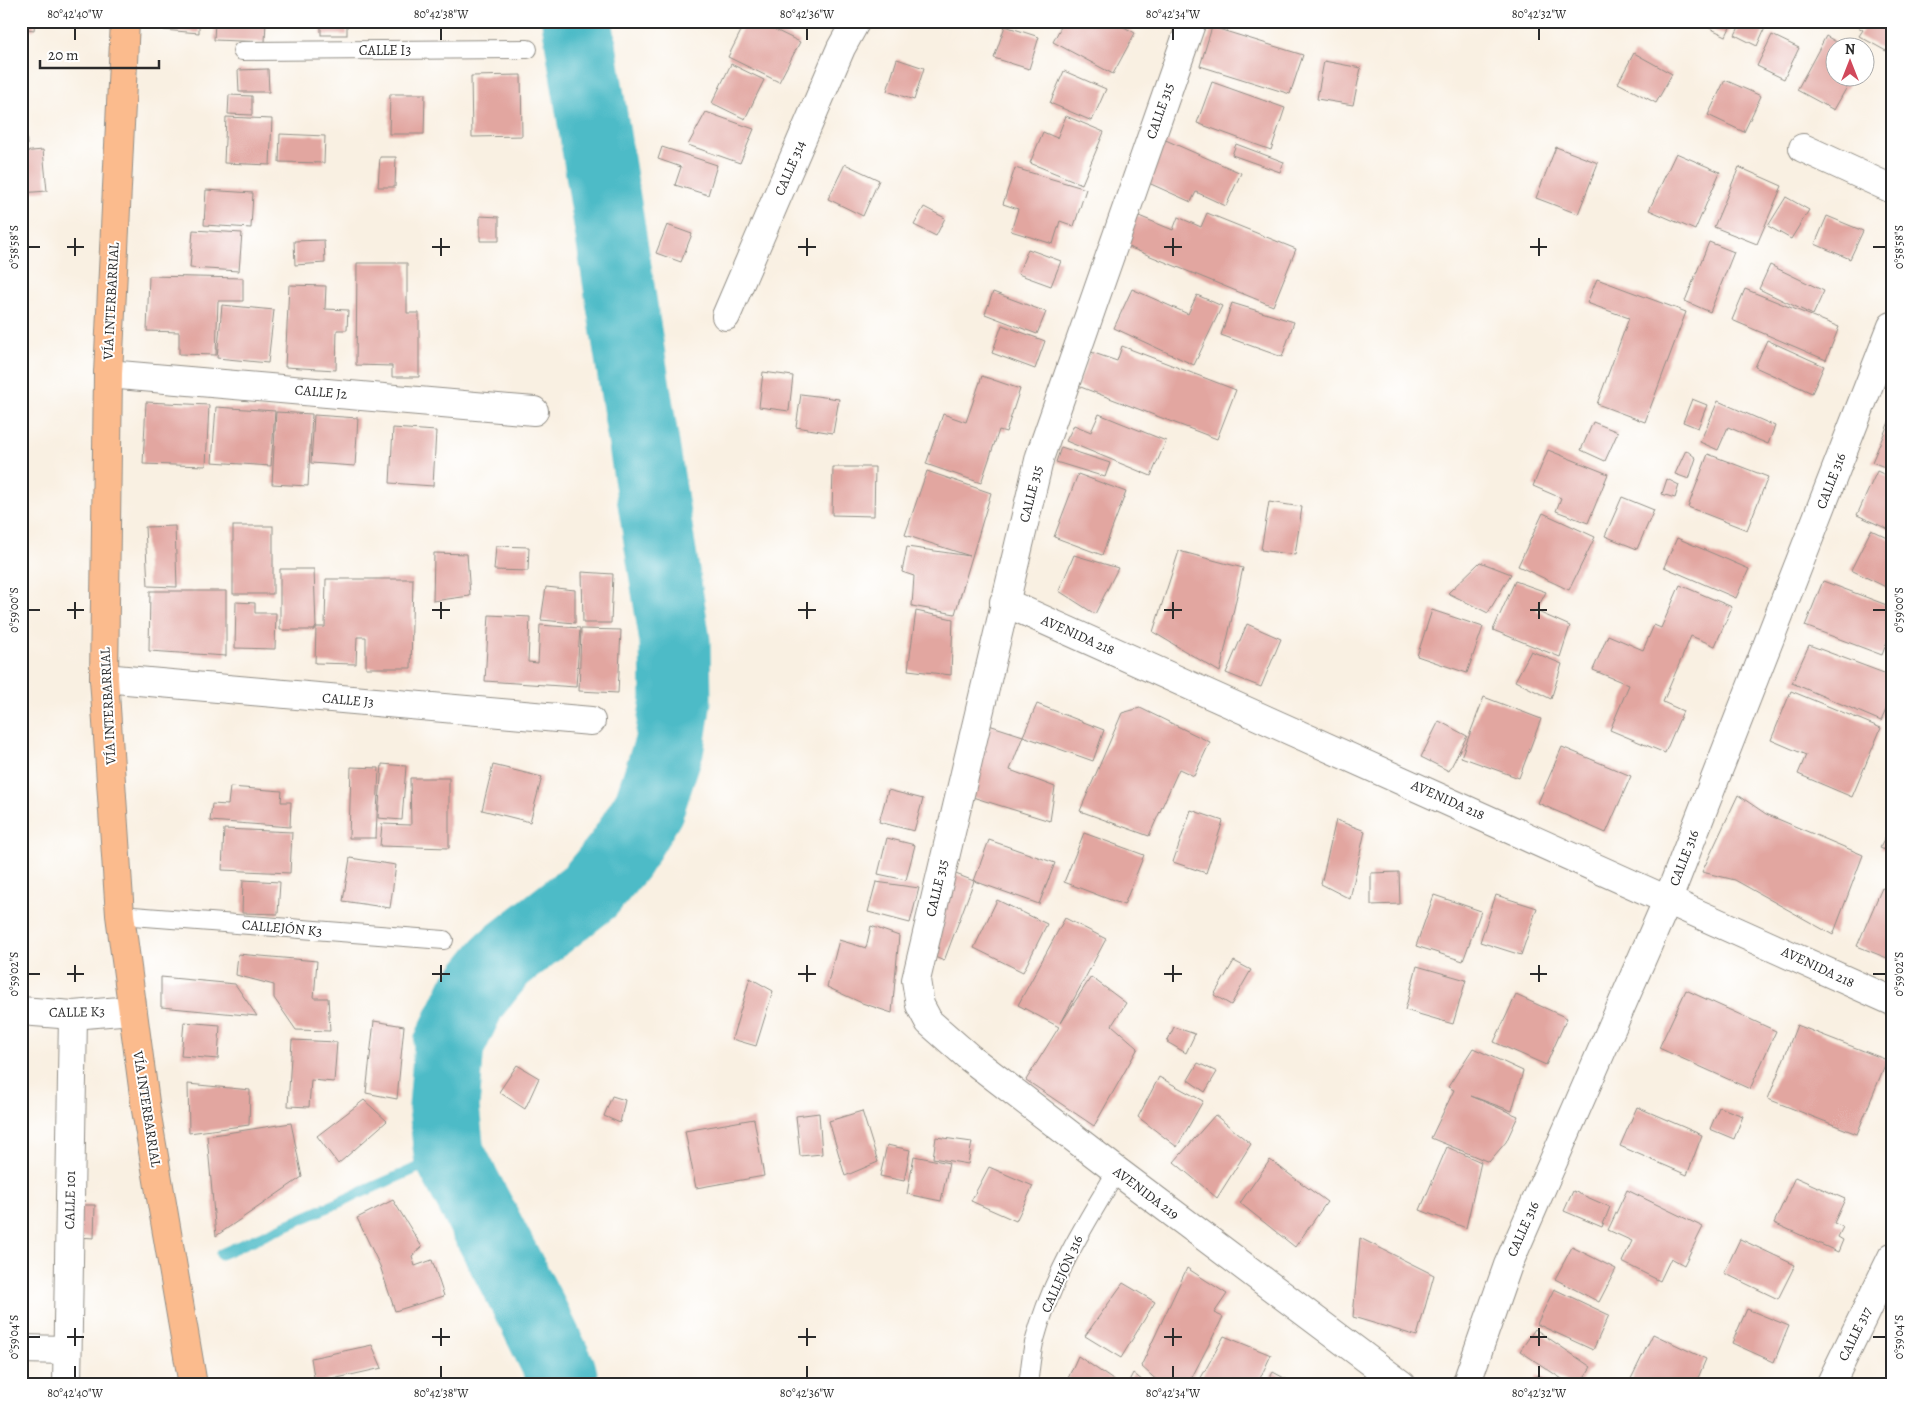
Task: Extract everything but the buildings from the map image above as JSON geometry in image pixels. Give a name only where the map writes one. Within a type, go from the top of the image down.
[{"type":"main road","name":"VÍA INTERBARRIAL","points":[[125,21],[108,374],[104,678],[120,915],[146,1110],[193,1385]]},
{"type":"street","name":"CALLE 314","points":[[726,316],[841,48],[856,21]]},
{"type":"street","name":"CALLE 315","points":[[916,980],[1040,456],[1192,21]]},
{"type":"street","points":[[1803,148],[1892,190]]},
{"type":"street","name":"CALLE 316","points":[[1466,1385],[1508,1265],[1668,899],[1892,326]]},
{"type":"street","name":"CALLE J2","points":[[108,374],[534,410]]},
{"type":"street","name":"AVENIDA 218","points":[[1004,602],[1892,1001]]},
{"type":"street","name":"CALLE J3","points":[[104,678],[591,721]]},
{"type":"street","name":"AVENIDA 219","points":[[916,980],[920,1005],[930,1022],[970,1058],[1402,1385]]},
{"type":"street","name":"CALLE K3","points":[[21,1011],[73,1015],[132,1010]]},
{"type":"street","name":"CALLE 101","points":[[67,1385],[73,1015]]},
{"type":"street","name":"CALLE 317","points":[[1830,1385],[1892,1257]]},
{"type":"street","points":[[21,1349],[67,1350]]},
{"type":"lane","name":"CALLE I3","points":[[242,51],[528,49]]},
{"type":"lane","name":"CALLEJÓN K3","points":[[120,915],[444,940]]},
{"type":"lane","name":"CALLEJÓN 316","points":[[1028,1385],[1034,1343],[1053,1290],[1081,1231],[1117,1171]]},
{"type":"waterway","points":[[564,1385],[561,1372],[533,1315],[449,1154],[444,1107],[449,1045],[472,997],[503,959],[590,891],[619,856],[649,807],[669,746],[676,700],[675,641],[577,21]]},
{"type":"waterway","points":[[221,1254],[449,1154]]}]
